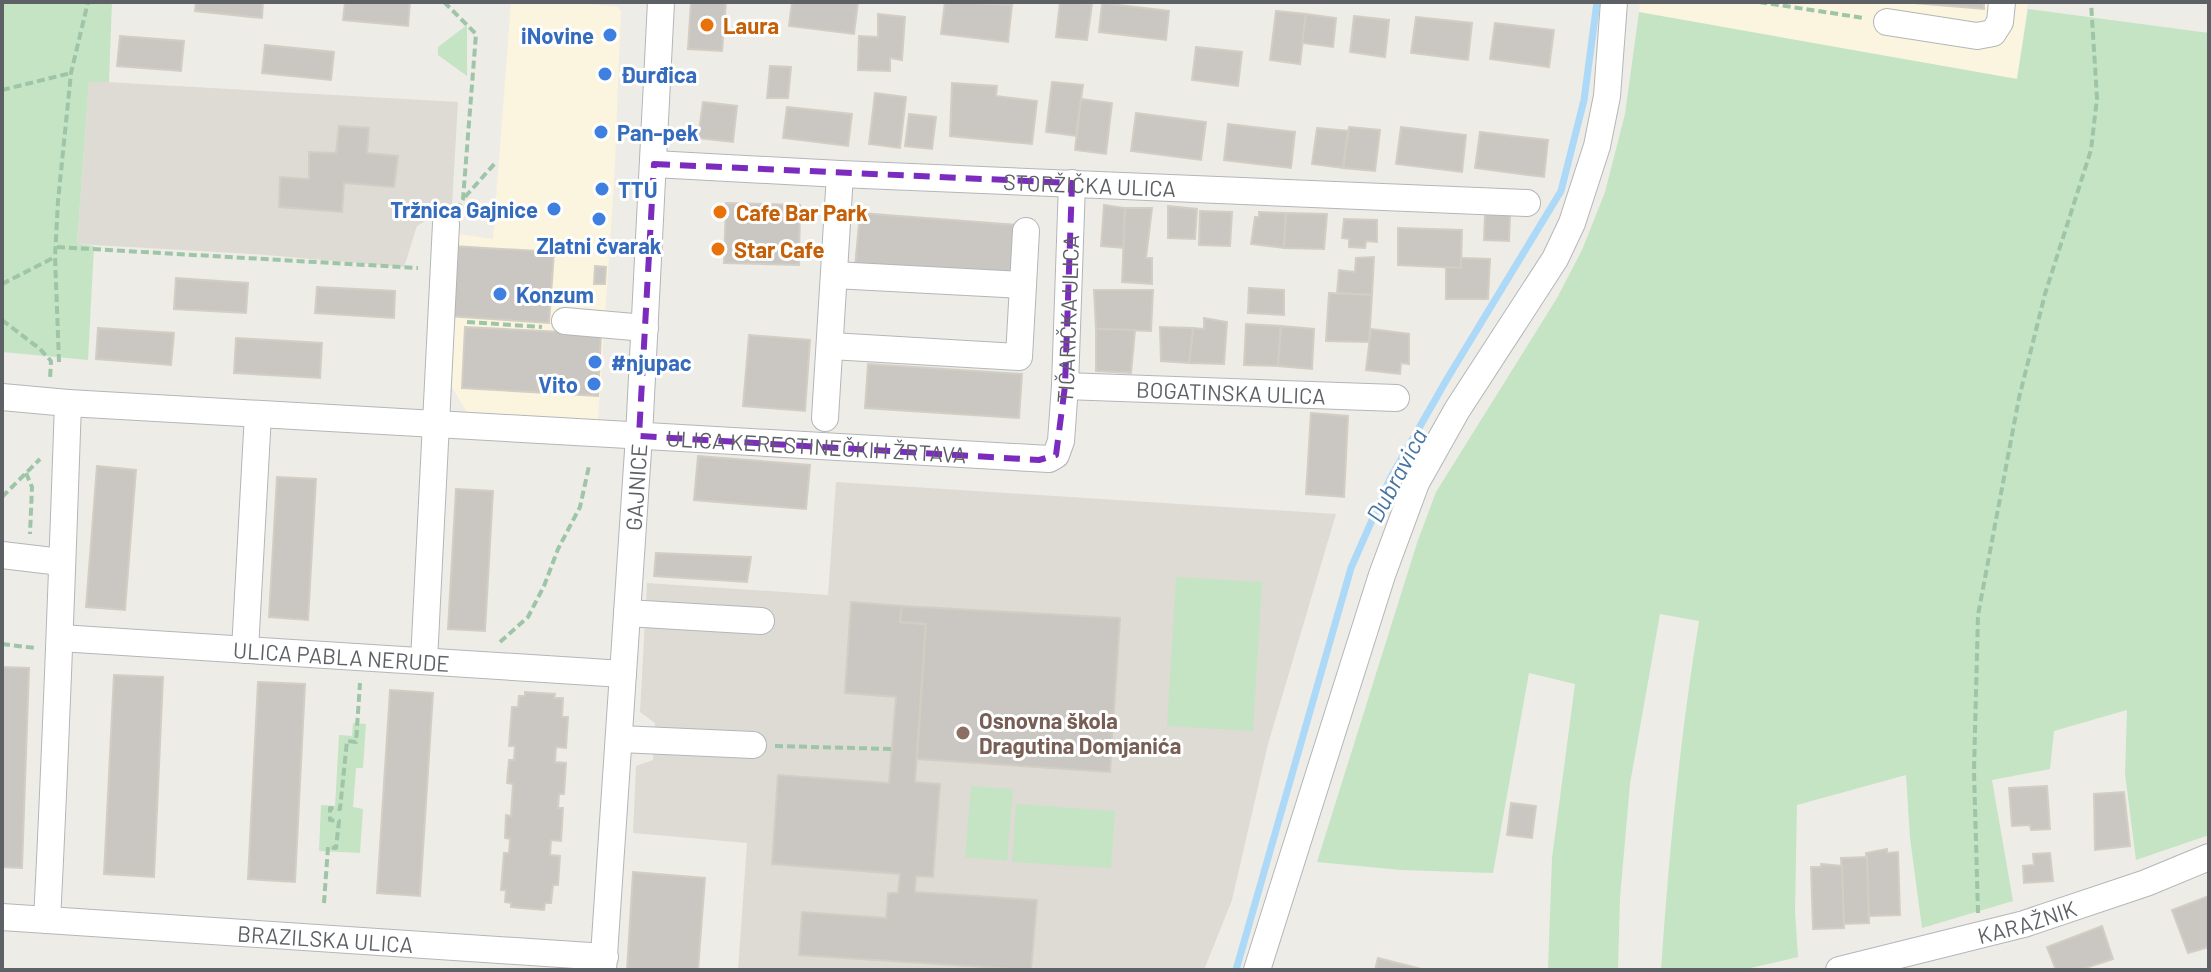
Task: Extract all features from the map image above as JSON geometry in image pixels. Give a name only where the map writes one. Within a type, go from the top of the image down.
[{"type":"street","name":"GAJNICE","points":[[604,963],[639,436],[661,2]]},
{"type":"street","points":[[1257,970],[1382,575],[1416,483],[1457,410],[1555,259],[1576,213],[1597,146],[1607,96],[1614,2]]},
{"type":"street","points":[[1887,22],[1977,36],[1993,33],[2000,22],[2002,2]]},
{"type":"street","name":"STORŽIČKA ULICA","points":[[654,164],[1527,203]]},
{"type":"street","points":[[825,418],[840,174]]},
{"type":"street","name":"TIČARIČKA ULICA","points":[[1056,455],[1061,441],[1065,386],[1072,183]]},
{"type":"street","points":[[424,661],[446,224]]},
{"type":"street","points":[[831,346],[1019,357],[1026,231]]},
{"type":"street","points":[[834,275],[1023,285]]},
{"type":"street","points":[[555,324],[645,328]]},
{"type":"street","name":"BOGATINSKA ULICA","points":[[1065,386],[1396,398]]},
{"type":"street","name":"ULICA KERESTINEČKIH ŽRTAVA","points":[[2,397],[1039,460],[1056,455]]},
{"type":"street","points":[[47,920],[52,643],[61,562],[68,403]]},
{"type":"street","points":[[245,650],[258,414]]},
{"type":"street","points":[[2,555],[61,562]]},
{"type":"street","points":[[627,613],[761,621]]},
{"type":"street","name":"ULICA PABLA NERUDE","points":[[52,643],[245,650],[623,674]]},
{"type":"street","points":[[620,739],[753,745]]},
{"type":"street","name":"KARAŽNIK","points":[[1839,970],[2024,924],[2146,883],[2209,857]]},
{"type":"street","name":"BRAZILSKA ULICA","points":[[2,917],[604,963]]},
{"type":"path","points":[[59,362],[55,257],[58,201],[71,73],[88,2]]},
{"type":"path","points":[[444,2],[476,34],[463,199]]},
{"type":"path","points":[[1759,2],[1887,22]]},
{"type":"path","points":[[1981,935],[1976,897],[1974,771],[1978,615],[2019,398],[2045,294],[2091,150],[2097,98],[2091,2]]},
{"type":"path","points":[[2,90],[71,73]]},
{"type":"path","points":[[446,224],[463,199],[496,162]]},
{"type":"path","points":[[57,247],[443,270]]},
{"type":"path","points":[[2,284],[55,257]]},
{"type":"path","points":[[2,320],[51,361]]},
{"type":"path","points":[[452,321],[555,324]]},
{"type":"path","points":[[2,497],[44,455]]},
{"type":"path","points":[[489,651],[528,617],[580,507],[586,491],[589,466]]},
{"type":"path","points":[[26,473],[32,487],[29,545]]},
{"type":"path","points":[[2,644],[52,643]]},
{"type":"path","points":[[324,903],[328,847],[336,848],[339,821],[330,820],[330,808],[340,809],[347,741],[356,742],[360,673]]},
{"type":"path","points":[[753,745],[892,749]]},
{"type":"highlighted area","points":[[654,164],[1072,183],[1065,386],[1056,455],[1039,460],[639,436]]},
{"type":"shaded area","name":"Tržnica Gajnice","points":[[511,2],[573,2],[618,7],[621,11],[614,184],[598,420],[467,412],[450,384],[453,238],[459,234],[493,239]]},
{"type":"shaded area","points":[[1640,2],[2028,2],[2017,79],[1676,20],[1639,12]]},
{"type":"shaded area","points":[[89,81],[458,102],[452,205],[417,226],[404,267],[77,244]]},
{"type":"shaded area","name":"Osnovna škola Dragutina Domjanića","points":[[836,482],[1336,514],[1268,744],[1232,900],[1204,970],[738,970],[747,843],[633,833],[636,766],[653,760],[655,723],[640,712],[647,583],[828,595]]},
{"type":"green space","points":[[2,2],[112,2],[109,82],[89,82],[77,244],[94,246],[88,360],[2,352]]},
{"type":"green space","points":[[2028,9],[2209,33],[2209,835],[2136,860],[2125,774],[2127,710],[2054,731],[2050,769],[1992,780],[2013,901],[1922,928],[1910,838],[1906,775],[1797,805],[1795,911],[1798,957],[1742,970],[1661,970],[1676,795],[1699,621],[1660,614],[1630,784],[1620,898],[1618,970],[1548,970],[1552,858],[1575,684],[1529,673],[1493,873],[1401,870],[1317,862],[1417,543],[1436,492],[1557,298],[1582,250],[1605,192],[1625,114],[1639,12],[2017,79]]},
{"type":"green space","points":[[467,25],[467,76],[438,55],[438,47]]},
{"type":"green space","points":[[1176,577],[1262,582],[1253,731],[1167,726]]},
{"type":"green space","points":[[353,723],[366,724],[363,768],[356,768],[353,807],[363,809],[360,853],[319,851],[321,805],[335,806],[339,735],[352,736]]},
{"type":"green space","points":[[971,786],[1013,789],[1007,861],[965,857]]},
{"type":"green space","points":[[1016,804],[1115,811],[1111,868],[1012,862]]},
{"type":"building","points":[[196,2],[263,2],[262,18],[195,11]]},
{"type":"building","points":[[345,2],[410,2],[408,26],[343,20]]},
{"type":"building","name":"Laura","points":[[691,2],[726,2],[722,51],[688,49]]},
{"type":"building","points":[[792,2],[858,2],[854,34],[789,26]]},
{"type":"building","points":[[945,2],[1012,5],[1008,42],[941,34]]},
{"type":"building","points":[[1060,2],[1092,4],[1087,40],[1056,37]]},
{"type":"building","points":[[1902,2],[1984,2],[1984,9]]},
{"type":"building","points":[[1102,3],[1169,11],[1166,40],[1099,32]]},
{"type":"building","points":[[1276,11],[1306,14],[1300,64],[1270,60]]},
{"type":"building","points":[[878,14],[905,17],[902,60],[890,58],[890,71],[858,70],[859,36],[878,37]]},
{"type":"building","points":[[1306,14],[1336,18],[1333,47],[1302,43]]},
{"type":"building","points":[[1354,16],[1389,20],[1385,57],[1350,52]]},
{"type":"building","points":[[1416,17],[1472,23],[1468,60],[1411,53]]},
{"type":"building","points":[[1495,23],[1554,30],[1549,67],[1490,59]]},
{"type":"building","points":[[120,36],[184,41],[181,71],[117,66]]},
{"type":"building","points":[[265,45],[334,52],[331,80],[262,73]]},
{"type":"building","points":[[1196,47],[1242,52],[1238,86],[1192,80]]},
{"type":"building","points":[[770,66],[791,67],[788,98],[767,98]]},
{"type":"building","points":[[1052,82],[1083,85],[1076,136],[1046,132]]},
{"type":"building","points":[[952,83],[997,86],[996,96],[1037,101],[1032,144],[950,136]]},
{"type":"building","points":[[875,93],[906,97],[900,148],[869,144]]},
{"type":"building","points":[[1081,99],[1112,103],[1106,154],[1075,150]]},
{"type":"building","points":[[703,102],[737,106],[733,142],[698,138]]},
{"type":"building","points":[[787,107],[852,114],[848,146],[783,138]]},
{"type":"building","points":[[1136,113],[1206,122],[1201,160],[1131,151]]},
{"type":"building","points":[[909,114],[936,117],[932,149],[905,146]]},
{"type":"building","points":[[1228,124],[1295,132],[1291,168],[1224,160]]},
{"type":"building","points":[[339,126],[369,128],[367,153],[398,156],[394,187],[344,183],[342,212],[279,207],[280,177],[309,179],[309,152],[336,153]]},
{"type":"building","points":[[1349,127],[1380,130],[1375,171],[1343,168]]},
{"type":"building","points":[[1401,127],[1466,135],[1462,172],[1396,164]]},
{"type":"building","points":[[1317,128],[1348,131],[1343,168],[1312,164]]},
{"type":"building","points":[[1480,132],[1548,140],[1544,177],[1475,168]]},
{"type":"building","points":[[726,203],[800,205],[799,265],[724,263]]},
{"type":"building","points":[[1104,205],[1125,208],[1124,248],[1101,246]]},
{"type":"building","points":[[1168,206],[1197,209],[1195,239],[1168,238]]},
{"type":"building","points":[[1125,208],[1152,208],[1146,258],[1152,258],[1152,284],[1122,282]]},
{"type":"building","points":[[1200,211],[1232,212],[1230,246],[1199,245]]},
{"type":"building","points":[[1259,212],[1286,213],[1284,248],[1251,244],[1255,217],[1259,217]]},
{"type":"building","points":[[860,213],[1019,225],[1016,277],[855,267]]},
{"type":"building","points":[[1286,213],[1327,214],[1324,249],[1284,248]]},
{"type":"building","points":[[1485,214],[1510,215],[1509,241],[1484,240]]},
{"type":"building","points":[[1344,219],[1377,220],[1377,242],[1366,241],[1365,248],[1349,247],[1349,239],[1342,238]]},
{"type":"building","points":[[1398,228],[1462,230],[1461,268],[1398,265]]},
{"type":"building","name":"Konzum","points":[[453,246],[554,252],[549,323],[448,316]]},
{"type":"building","points":[[1374,257],[1372,295],[1337,293],[1339,270],[1355,272],[1356,258]]},
{"type":"building","points":[[1461,258],[1490,259],[1488,299],[1446,299],[1446,267],[1461,268]]},
{"type":"building","points":[[595,266],[606,267],[605,284],[594,284]]},
{"type":"building","points":[[176,278],[248,283],[246,313],[174,309]]},
{"type":"building","points":[[317,287],[395,291],[394,318],[315,313]]},
{"type":"building","points":[[1249,288],[1284,290],[1284,315],[1248,313]]},
{"type":"building","points":[[1094,290],[1153,290],[1151,331],[1096,329]]},
{"type":"building","points":[[1329,293],[1372,295],[1369,342],[1326,341]]},
{"type":"building","points":[[1204,318],[1227,322],[1224,364],[1189,363],[1193,328],[1204,329]]},
{"type":"building","points":[[1246,324],[1281,326],[1278,366],[1244,365]]},
{"type":"building","points":[[1281,326],[1314,329],[1312,369],[1278,366]]},
{"type":"building","points":[[465,327],[601,334],[598,396],[462,388]]},
{"type":"building","points":[[1160,327],[1193,328],[1189,363],[1161,361]]},
{"type":"building","points":[[98,328],[174,333],[171,365],[96,359]]},
{"type":"building","points":[[1096,329],[1135,330],[1131,373],[1096,371]]},
{"type":"building","points":[[1371,329],[1409,334],[1409,364],[1401,363],[1400,374],[1366,370]]},
{"type":"building","points":[[749,335],[810,340],[805,411],[743,406]]},
{"type":"building","points":[[236,338],[322,343],[320,378],[234,373]]},
{"type":"building","points":[[868,364],[1022,374],[1019,418],[865,408]]},
{"type":"building","points":[[1311,413],[1348,416],[1344,497],[1306,494]]},
{"type":"building","points":[[698,456],[810,465],[806,509],[694,500]]},
{"type":"building","points":[[97,466],[136,470],[125,610],[86,607]]},
{"type":"building","points":[[277,477],[316,479],[308,620],[269,617]]},
{"type":"building","points":[[456,489],[493,491],[485,631],[448,629]]},
{"type":"building","points":[[656,553],[751,557],[747,582],[654,576]]},
{"type":"building","points":[[851,602],[902,606],[900,622],[926,624],[915,782],[940,784],[933,877],[916,876],[915,892],[1037,900],[1031,970],[799,955],[802,912],[886,918],[888,893],[898,893],[900,874],[772,864],[778,775],[889,783],[896,697],[845,693]]},
{"type":"building","points":[[902,606],[1120,618],[1110,772],[917,759],[926,624],[900,622]]},
{"type":"building","points":[[2,667],[29,668],[22,868],[2,867]]},
{"type":"building","points":[[114,675],[163,677],[154,877],[104,874]]},
{"type":"building","points":[[258,682],[305,684],[295,882],[248,879]]},
{"type":"building","points":[[390,690],[433,693],[420,896],[377,893]]},
{"type":"building","points":[[525,692],[555,694],[554,698],[563,698],[562,717],[568,717],[566,748],[556,747],[555,762],[566,763],[564,794],[559,794],[558,808],[563,808],[561,841],[551,840],[550,855],[560,856],[558,885],[553,885],[551,903],[545,903],[544,910],[511,907],[511,903],[505,902],[506,890],[501,890],[504,853],[509,853],[510,839],[505,838],[506,815],[511,816],[513,784],[507,783],[509,760],[514,760],[515,746],[509,746],[512,707],[518,707],[519,696],[525,696]]},
{"type":"building","points":[[2047,786],[2050,829],[2031,830],[2030,825],[2012,826],[2009,788]]},
{"type":"building","points":[[2124,792],[2130,846],[2095,850],[2094,794]]},
{"type":"building","points":[[1511,803],[1536,806],[1532,838],[1507,835]]},
{"type":"building","points":[[1887,849],[1887,853],[1898,852],[1900,915],[1869,916],[1866,853]]},
{"type":"building","points":[[2050,853],[2053,881],[2024,883],[2023,866],[2034,865],[2033,854]]},
{"type":"building","points":[[1867,857],[1869,923],[1844,924],[1841,858]]},
{"type":"building","points":[[1821,864],[1842,866],[1844,928],[1813,929],[1811,867],[1821,867]]},
{"type":"building","points":[[633,872],[705,878],[698,970],[627,970]]},
{"type":"building","points":[[2209,896],[2209,947],[2188,953],[2172,910]]},
{"type":"building","points":[[2102,926],[2113,959],[2079,970],[2056,970],[2047,947]]},
{"type":"building","points":[[1378,958],[1425,970],[1375,970]]},
{"type":"waterway","name":"Dubravica","points":[[1236,970],[1351,568],[1391,477],[1561,191],[1584,100],[1597,2]]},
{"type":"place","name":"Laura","points":[[707,25]]},
{"type":"place","name":"iNovine","points":[[610,35]]},
{"type":"place","name":"Đurđica","points":[[605,74]]},
{"type":"place","name":"Pan-pek","points":[[601,132]]},
{"type":"place","name":"TTU","points":[[602,189]]},
{"type":"place","name":"Tržnica Gajnice","points":[[554,209]]},
{"type":"place","name":"Cafe Bar Park","points":[[720,212]]},
{"type":"place","name":"Zlatni čvarak","points":[[599,219]]},
{"type":"place","name":"Star Cafe","points":[[718,249]]},
{"type":"place","name":"Konzum","points":[[500,294]]},
{"type":"place","name":"#njupac","points":[[595,362]]},
{"type":"place","name":"Vito","points":[[594,384]]},
{"type":"place","name":"Osnovna škola Dragutina Domjanića","points":[[963,733]]}]
